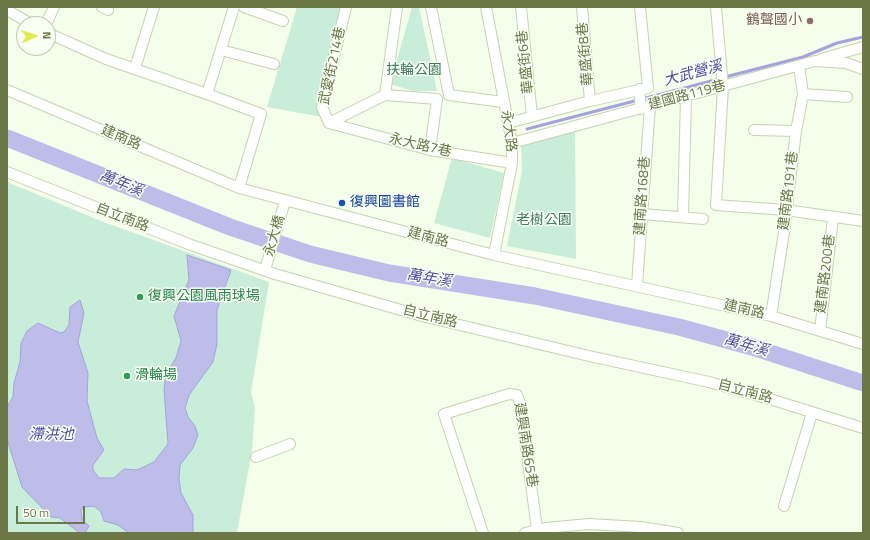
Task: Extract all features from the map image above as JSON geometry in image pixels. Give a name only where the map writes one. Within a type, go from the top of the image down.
[{"type":"street","points":[[135,68],[154,7]]},
{"type":"street","points":[[207,94],[234,7]]},
{"type":"street","points":[[244,7],[283,21]]},
{"type":"street","name":"武愛街214巷","points":[[329,123],[322,107],[346,7]]},
{"type":"street","points":[[385,95],[397,7]]},
{"type":"street","points":[[431,7],[450,95]]},
{"type":"street","name":"永大路","points":[[486,7],[512,143],[512,163],[494,256]]},
{"type":"street","name":"華盛街6巷","points":[[520,7],[532,116]]},
{"type":"street","name":"華盛街8巷","points":[[582,7],[590,100]]},
{"type":"street","name":"建南路168巷","points":[[637,286],[642,214],[643,99],[640,7]]},
{"type":"street","points":[[716,7],[723,87],[716,205],[786,210],[833,218],[863,221]]},
{"type":"street","points":[[7,10],[17,16]]},
{"type":"street","points":[[56,37],[106,59],[135,68],[261,114],[238,188]]},
{"type":"street","points":[[815,61],[863,47]]},
{"type":"street","points":[[221,50],[274,64]]},
{"type":"street","name":"建國路119巷","points":[[512,143],[643,99],[686,97],[815,61],[846,63],[863,69]]},
{"type":"street","name":"建南路191巷","points":[[772,316],[796,132],[803,94],[799,66]]},
{"type":"street","name":"建南路","points":[[7,90],[238,188],[285,202],[494,256],[772,316],[863,344]]},
{"type":"street","points":[[803,94],[847,97]]},
{"type":"street","points":[[329,123],[385,95],[437,99],[450,95],[503,102]]},
{"type":"street","points":[[683,216],[686,97]]},
{"type":"street","points":[[430,150],[437,99]]},
{"type":"street","points":[[508,123],[590,100],[643,99]]},
{"type":"street","name":"永大路7巷","points":[[329,123],[430,150],[512,163]]},
{"type":"street","points":[[754,130],[796,132]]},
{"type":"street","name":"自立南路","points":[[7,172],[191,245],[265,270],[422,316],[589,356],[709,382],[863,428]]},
{"type":"street","name":"永大橋","points":[[265,270],[285,202]]},
{"type":"street","points":[[642,214],[683,216],[703,219]]},
{"type":"street","name":"建南路200巷","points":[[820,331],[833,218]]},
{"type":"street","name":"建興南路65巷","points":[[483,533],[444,414],[509,394],[517,395],[520,403],[537,529]]},
{"type":"street","points":[[784,506],[812,413]]},
{"type":"street","points":[[256,457],[290,444]]},
{"type":"street","points":[[525,533],[537,529],[589,524],[641,527],[678,533]]},
{"type":"green space","points":[[297,7],[347,7],[322,117],[267,107]]},
{"type":"green space","name":"扶輪公園","points":[[412,7],[419,7],[437,91],[413,91],[390,84]]},
{"type":"green space","name":"老樹公園","points":[[575,128],[576,259],[507,246],[522,171],[521,139]]},
{"type":"green space","points":[[452,158],[504,173],[490,238],[434,223]]},
{"type":"green space","points":[[7,182],[101,221],[269,282],[251,393],[255,407],[252,450],[237,533],[7,533]]},
{"type":"water","name":"滯洪池","points":[[187,255],[231,270],[217,310],[217,344],[213,362],[189,395],[185,408],[188,417],[195,426],[198,435],[193,448],[180,465],[179,479],[181,493],[193,515],[193,533],[129,533],[118,525],[104,521],[101,512],[94,506],[85,507],[81,510],[82,519],[89,526],[85,533],[80,533],[60,518],[51,517],[22,487],[7,439],[7,407],[13,397],[14,383],[20,362],[21,343],[27,331],[38,323],[60,333],[64,332],[69,325],[70,307],[80,300],[84,313],[78,342],[88,373],[87,401],[97,438],[104,450],[93,465],[93,470],[99,478],[114,478],[124,469],[137,470],[154,462],[168,444],[164,389],[166,374],[176,358],[181,341],[174,316],[189,280]]},
{"type":"waterway","name":"大武營溪","points":[[725,77],[803,57],[837,43],[863,37]]},
{"type":"waterway","name":"大武營溪","points":[[527,129],[719,79]]},
{"type":"waterway","name":"萬年溪","points":[[7,138],[230,227],[310,254],[389,273],[535,296],[679,327],[752,347],[863,383]]},
{"type":"place","name":"鶴聲國小","points":[[810,21]]},
{"type":"place","name":"復興圖書館","points":[[342,203]]},
{"type":"place","name":"復興公園風雨球場","points":[[140,297]]},
{"type":"place","name":"滑輪場","points":[[127,376]]}]
